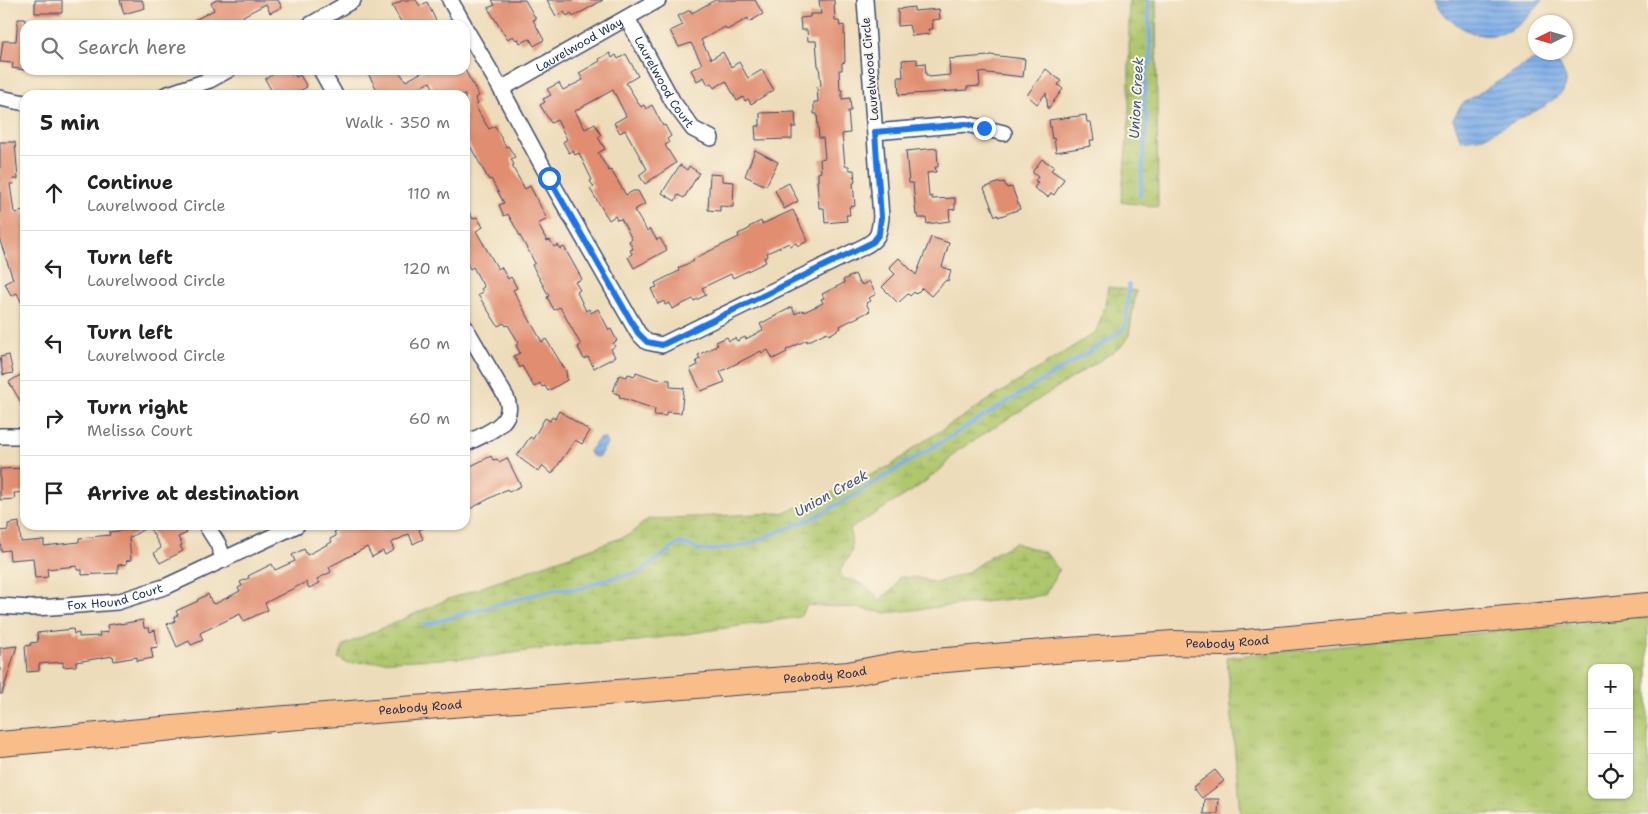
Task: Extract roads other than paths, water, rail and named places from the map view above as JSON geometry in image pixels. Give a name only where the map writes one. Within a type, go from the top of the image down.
[{"type":"main road","name":"Peabody Road","points":[[0,744],[329,714],[848,674],[899,664],[1173,643],[1223,644],[1648,605]]},
{"type":"street","points":[[319,20],[353,0]]},
{"type":"street","name":"Laurelwood Circle","points":[[450,0],[461,20]]},
{"type":"street","name":"Laurelwood Way","points":[[501,89],[658,0]]},
{"type":"street","name":"Laurelwood Circle","points":[[470,36],[638,333],[647,342],[656,345],[668,343],[873,242],[879,234],[881,217],[865,0]]},
{"type":"street","name":"Laurelwood Court","points":[[627,18],[673,102],[693,129],[711,138]]},
{"type":"street","points":[[183,90],[219,75]]},
{"type":"street","points":[[324,75],[332,90]]},
{"type":"street","points":[[0,98],[20,102]]},
{"type":"street","points":[[875,132],[966,124],[1004,132]]},
{"type":"street","points":[[470,336],[506,397],[509,410],[501,425],[470,441]]},
{"type":"street","points":[[0,436],[20,436]]},
{"type":"street","points":[[209,530],[218,544],[224,560]]},
{"type":"street","name":"Fox Hound Court","points":[[0,606],[45,608],[117,602],[167,586],[287,530]]},
{"type":"water","points":[[1434,0],[1542,0],[1522,22],[1511,30],[1499,34],[1475,33],[1462,28],[1448,18]]},
{"type":"water","points":[[1548,60],[1560,65],[1566,79],[1563,92],[1545,106],[1483,137],[1461,140],[1453,119],[1462,104],[1531,61]]},
{"type":"water","points":[[603,438],[607,444],[599,456],[595,457],[590,454],[589,451],[599,439]]},
{"type":"waterway","name":"Union Creek","points":[[1140,196],[1147,117],[1144,109],[1146,73],[1151,59],[1148,0]]},
{"type":"waterway","name":"Union Creek","points":[[424,625],[555,589],[579,589],[603,580],[638,573],[678,544],[686,544],[699,550],[746,545],[815,517],[1112,338],[1124,328],[1126,323],[1129,285]]}]
